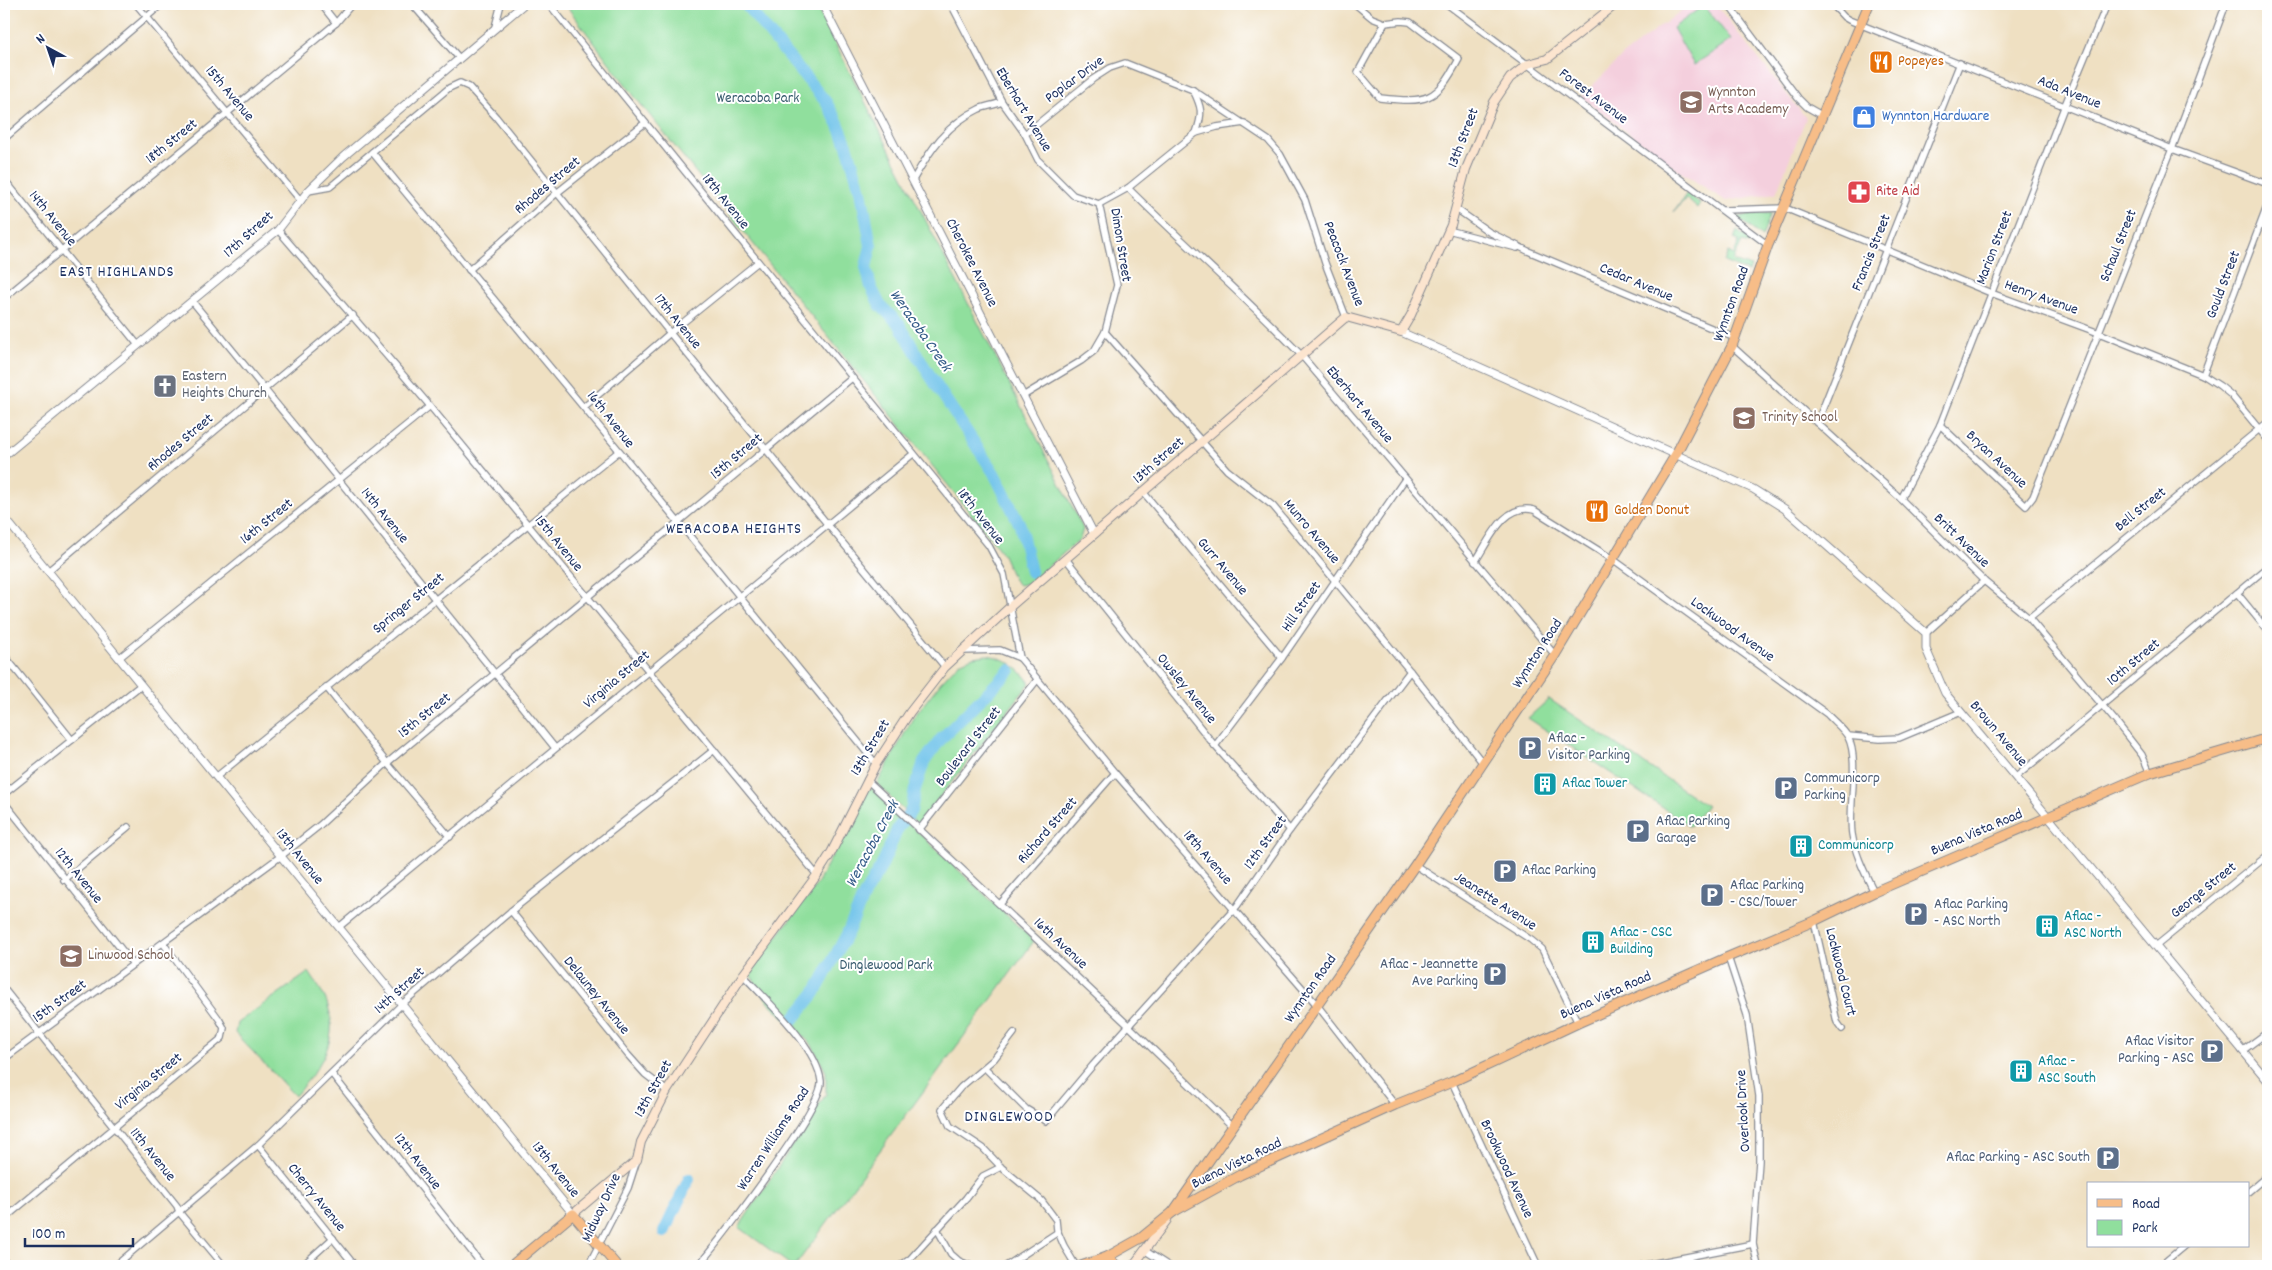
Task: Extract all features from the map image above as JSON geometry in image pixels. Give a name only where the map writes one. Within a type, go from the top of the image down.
[{"type":"main road","name":"13th Street","points":[[1401,332],[1411,315],[1448,230],[1466,168],[1494,102],[1510,78],[1528,64],[1548,59],[1616,4]]},
{"type":"main road","name":"Wynnton Road","points":[[1133,1266],[1233,1127],[1415,865],[1555,655],[1614,560],[1676,454],[1733,342],[1768,245],[1869,4]]},
{"type":"main road","name":"13th Street","points":[[637,1160],[641,1142],[666,1091],[743,975],[831,854],[876,764],[910,712],[945,667],[1011,606],[1346,317]]},
{"type":"main road","name":"Peacock Avenue","points":[[1346,317],[1401,332]]},
{"type":"main road","name":"Buena Vista Road","points":[[1081,1266],[1107,1257],[1141,1238],[1173,1212],[1240,1175],[1395,1105],[1452,1082],[1578,1023],[2150,773],[2268,738]]},
{"type":"main road","points":[[511,1266],[637,1160]]},
{"type":"main road","points":[[573,1214],[617,1266]]},
{"type":"main road","points":[[1107,1257],[1117,1266]]},
{"type":"street","name":"15th Avenue","points":[[136,4],[301,200]]},
{"type":"street","points":[[4,139],[162,4]]},
{"type":"street","points":[[321,4],[336,23]]},
{"type":"street","name":"18th Street","points":[[4,298],[336,23],[352,4]]},
{"type":"street","points":[[412,4],[459,58]]},
{"type":"street","points":[[495,27],[502,4]]},
{"type":"street","name":"17th Street","points":[[4,456],[278,230],[308,190],[524,4]]},
{"type":"street","name":"18th Avenue","points":[[549,4],[989,546],[1004,574],[1020,658],[1115,773],[1234,908],[1316,1005],[1395,1105]]},
{"type":"street","name":"Cherokee Avenue","points":[[822,4],[1094,534]]},
{"type":"street","name":"Eberhart Avenue","points":[[951,4],[1002,102],[1026,134],[1038,160],[1073,195],[1099,204]]},
{"type":"street","points":[[1355,4],[1372,18],[1385,23],[1410,22],[1459,59],[1448,80],[1435,94],[1423,100],[1380,98],[1358,72],[1385,23]]},
{"type":"street","name":"Forest Avenue","points":[[1447,4],[1724,210],[1768,245]]},
{"type":"street","points":[[1728,4],[1798,98],[1807,107],[1823,116]]},
{"type":"street","name":"Ada Avenue","points":[[1832,4],[1844,17],[2172,149],[2268,184]]},
{"type":"street","name":"Marion Street","points":[[1900,499],[1940,426],[2065,105],[2107,4]]},
{"type":"street","name":"Schaul Street","points":[[2033,497],[2172,149],[2226,4]]},
{"type":"street","name":"Francis Street","points":[[1816,424],[1960,63]]},
{"type":"street","name":"Poplar Drive","points":[[1026,134],[1092,78],[1110,68],[1125,64],[1144,70]]},
{"type":"street","name":"Peacock Avenue","points":[[1144,70],[1193,90],[1268,140],[1280,154],[1295,178],[1304,200],[1325,263],[1346,317]]},
{"type":"street","name":"17th Avenue","points":[[372,152],[440,95],[460,83],[469,87],[558,192],[670,334],[945,667]]},
{"type":"street","points":[[1193,90],[1200,105],[1202,117],[1196,133]]},
{"type":"street","points":[[913,180],[937,142],[947,130],[980,109],[1002,102]]},
{"type":"street","name":"Rhodes Street","points":[[469,270],[558,192],[645,123]]},
{"type":"street","name":"Dimon Street","points":[[1024,396],[1081,362],[1094,351],[1105,332],[1117,285],[1099,204],[1128,188],[1196,133],[1217,127],[1244,123]]},
{"type":"street","points":[[308,190],[330,187],[372,152]]},
{"type":"street","name":"16th Avenue","points":[[372,152],[584,407],[618,452],[739,595],[876,764]]},
{"type":"street","name":"14th Avenue","points":[[4,179],[138,345]]},
{"type":"street","name":"Eberhart Avenue","points":[[1128,188],[1165,225],[1266,318],[1302,356],[1555,655]]},
{"type":"street","name":"Gould Street","points":[[2203,375],[2268,204]]},
{"type":"street","points":[[1455,208],[1489,232],[1528,251]]},
{"type":"street","points":[[1724,210],[1785,208]]},
{"type":"street","name":"Henry Avenue","points":[[1785,208],[1991,293],[2099,332],[2203,375],[2231,395],[2268,440]]},
{"type":"street","name":"15th Avenue","points":[[278,230],[354,315],[817,875]]},
{"type":"street","points":[[1448,230],[1528,251]]},
{"type":"street","name":"Cedar Avenue","points":[[1528,251],[1733,342]]},
{"type":"street","points":[[584,407],[758,262]]},
{"type":"street","name":"14th Avenue","points":[[192,301],[555,748]]},
{"type":"street","name":"Rhodes Street","points":[[48,571],[354,315]]},
{"type":"street","name":"Munro Avenue","points":[[1105,332],[1227,470],[1273,506],[1410,671],[1482,762]]},
{"type":"street","name":"Peacock Avenue","points":[[1401,332],[1676,454]]},
{"type":"street","name":"Britt Avenue","points":[[1733,342],[1816,424],[1900,499],[1984,581],[2029,618],[2142,755],[2150,773]]},
{"type":"street","name":"15th Street","points":[[4,1059],[281,856],[320,825],[387,764],[852,378]]},
{"type":"street","name":"16th Street","points":[[119,658],[430,406]]},
{"type":"street","name":"Bell Street","points":[[2029,618],[2268,422]]},
{"type":"street","name":"Bryan Avenue","points":[[1940,426],[2026,506],[2033,497]]},
{"type":"street","name":"Springer Street","points":[[216,777],[526,524],[618,452]]},
{"type":"street","name":"Virginia Street","points":[[339,927],[739,595],[913,454]]},
{"type":"street","points":[[1676,454],[1753,489],[1785,509],[1926,633],[1984,581]]},
{"type":"street","name":"Hill Street","points":[[1216,746],[1282,658],[1405,479]]},
{"type":"street","name":"Gurr Avenue","points":[[1144,493],[1282,658]]},
{"type":"street","name":"Lockwood Avenue","points":[[1475,562],[1507,515],[1516,509],[1524,507],[1534,510],[1614,560],[1827,714],[1848,736]]},
{"type":"street","name":"13th Avenue","points":[[4,517],[573,1214]]},
{"type":"street","name":"Owsley Avenue","points":[[1066,559],[1216,746],[1290,830]]},
{"type":"street","name":"10th Street","points":[[2016,777],[2268,567]]},
{"type":"street","points":[[2238,593],[2268,631]]},
{"type":"street","name":"Brown Avenue","points":[[1926,633],[1926,649],[1932,669],[1945,693],[2268,1081]]},
{"type":"street","points":[[962,651],[1000,650],[1020,658]]},
{"type":"street","points":[[4,655],[72,740]]},
{"type":"street","name":"12th Street","points":[[985,1068],[1026,1109],[1046,1120],[1128,1025],[1234,908],[1290,830],[1410,671]]},
{"type":"street","name":"Boulevard Street","points":[[919,830],[1037,680]]},
{"type":"street","points":[[4,794],[141,685]]},
{"type":"street","points":[[326,688],[387,764],[450,836]]},
{"type":"street","points":[[1874,892],[1858,859],[1852,834],[1851,802],[1854,768],[1848,736],[1880,739],[1899,738],[1961,712]]},
{"type":"street","name":"14th Street","points":[[115,1266],[258,1146],[402,1004],[511,911],[714,750]]},
{"type":"street","name":"Richard Street","points":[[1000,904],[1115,773]]},
{"type":"street","name":"16th Avenue","points":[[867,780],[1128,1025],[1233,1127]]},
{"type":"street","name":"12th Avenue","points":[[4,802],[64,880],[133,964]]},
{"type":"street","points":[[64,880],[128,827]]},
{"type":"street","name":"George Street","points":[[2156,946],[2268,855]]},
{"type":"street","name":"Jeanette Avenue","points":[[1415,865],[1542,949],[1578,1023]]},
{"type":"street","name":"Delauney Avenue","points":[[511,911],[628,1055],[645,1074],[666,1091]]},
{"type":"street","name":"Lockwood Court","points":[[1814,921],[1837,1022],[1842,1029]]},
{"type":"street","name":"Virginia Street","points":[[4,1219],[216,1044],[224,1034],[224,1028],[219,1019],[163,942]]},
{"type":"street","name":"Overlook Drive","points":[[1728,957],[1747,1015],[1758,1096],[1759,1161],[1752,1244],[1758,1266]]},
{"type":"street","name":"Warren Williams Road","points":[[698,1266],[723,1237],[761,1184],[812,1107],[821,1088],[818,1070],[807,1048],[783,1018],[743,975]]},
{"type":"street","name":"11th Avenue","points":[[4,989],[177,1206],[179,1212],[224,1266]]},
{"type":"street","points":[[2242,1051],[2268,1032]]},
{"type":"street","points":[[1014,1033],[985,1068],[961,1087],[942,1109],[950,1126],[983,1148],[1001,1167],[1041,1200],[1056,1220],[1058,1232],[1064,1246],[1076,1266]]},
{"type":"street","name":"12th Avenue","points":[[332,1074],[483,1266]]},
{"type":"street","name":"Brookwood Avenue","points":[[1452,1082],[1538,1266]]},
{"type":"street","name":"Cherry Avenue","points":[[258,1146],[355,1266]]},
{"type":"street","name":"Midway Drive","points":[[588,1266],[628,1188],[637,1160]]},
{"type":"street","points":[[900,1266],[910,1259],[938,1229],[983,1176],[1001,1167]]},
{"type":"street","points":[[2250,1190],[2268,1175]]},
{"type":"street","points":[[938,1229],[951,1254],[959,1261],[971,1266]]},
{"type":"street","points":[[1006,1266],[1058,1232]]},
{"type":"street","points":[[302,1266],[333,1238]]},
{"type":"street","points":[[1640,1266],[1752,1244]]},
{"type":"street","points":[[2160,1266],[2182,1248]]},
{"type":"street","points":[[1144,1250],[1169,1266]]},
{"type":"street","points":[[4,1261],[8,1266]]},
{"type":"shaded area","name":"Wynnton Arts Academy","points":[[1690,4],[1715,4],[1806,118],[1776,193],[1726,201],[1679,171],[1581,97],[1623,55]]},
{"type":"green space","name":"Weracoba Park","points":[[565,4],[815,4],[1081,524],[1083,529],[1080,539],[1029,583],[1019,585],[1014,580],[1003,555],[993,541],[635,97]]},
{"type":"green space","points":[[1704,5],[1731,40],[1694,65],[1673,28]]},
{"type":"green space","points":[[1687,193],[1700,203],[1697,208],[1686,198],[1674,212]]},
{"type":"green space","points":[[1771,213],[1762,237],[1737,217]]},
{"type":"green space","points":[[1737,231],[1750,240],[1750,244],[1742,242],[1733,261],[1751,267],[1749,272],[1724,262],[1728,252],[1734,255],[1739,241],[1734,239]]},
{"type":"green space","points":[[987,655],[1000,658],[1012,664],[1030,683],[918,825],[877,784],[913,718],[941,682],[959,663],[973,657]]},
{"type":"green space","points":[[1549,699],[1707,806],[1690,826],[1528,718]]},
{"type":"green space","name":"Dinglewood Park","points":[[869,786],[1034,941],[795,1266],[792,1266],[739,1227],[826,1094],[826,1072],[812,1045],[769,1003],[749,973],[817,884]]},
{"type":"green space","points":[[309,972],[327,1002],[331,1019],[331,1032],[329,1044],[318,1066],[295,1096],[235,1033],[237,1023]]},
{"type":"waterway","name":"Weracoba Creek","points":[[745,4],[826,102],[838,123],[847,145],[862,196],[871,246],[866,267],[871,287],[880,305],[899,324],[929,374],[994,473],[1020,525],[1031,572]]},
{"type":"waterway","name":"Weracoba Creek","points":[[794,1019],[815,993],[847,934],[865,893],[881,867],[898,828],[911,811],[915,789],[924,762],[941,739],[1010,670]]},
{"type":"waterway","name":"Weracoba Creek","points":[[664,1232],[689,1179]]},
{"type":"place","name":"Popeyes","points":[[1881,62]]},
{"type":"place","name":"Wynnton Arts Academy","points":[[1691,102]]},
{"type":"place","name":"Wynnton Hardware","points":[[1864,117]]},
{"type":"place","name":"Rite Aid","points":[[1859,192]]},
{"type":"place","name":"Eastern Heights Church","points":[[165,386]]},
{"type":"place","name":"Trinity School","points":[[1744,418]]},
{"type":"place","name":"Golden Donut","points":[[1597,511]]},
{"type":"place","name":"Aflac - Visitor Parking","points":[[1530,748]]},
{"type":"place","name":"Aflac Tower","points":[[1545,784]]},
{"type":"place","name":"Communicorp Parking","points":[[1786,788]]},
{"type":"place","name":"Aflac Parking Garage","points":[[1638,831]]},
{"type":"place","name":"Communicorp","points":[[1801,846]]},
{"type":"place","name":"Aflac Parking","points":[[1505,871]]},
{"type":"place","name":"Aflac Parking - CSC/Tower","points":[[1712,895]]},
{"type":"place","name":"Aflac Parking - ASC North","points":[[1916,914]]},
{"type":"place","name":"Aflac - ASC North","points":[[2047,926]]},
{"type":"place","name":"Aflac - CSC Building","points":[[1593,942]]},
{"type":"place","name":"Linwood School","points":[[71,956]]},
{"type":"place","name":"Aflac - Jeannette Ave Parking","points":[[1495,974]]},
{"type":"place","name":"Aflac Visitor Parking - ASC","points":[[2212,1051]]},
{"type":"place","name":"Aflac - ASC South","points":[[2021,1071]]},
{"type":"place","name":"Aflac Parking - ASC South","points":[[2108,1158]]},
{"type":"district","name":"EAST HIGHLANDS","points":[[117,272]]},
{"type":"district","name":"WERACOBA HEIGHTS","points":[[734,529]]},
{"type":"district","name":"DINGLEWOOD","points":[[1009,1117]]}]
